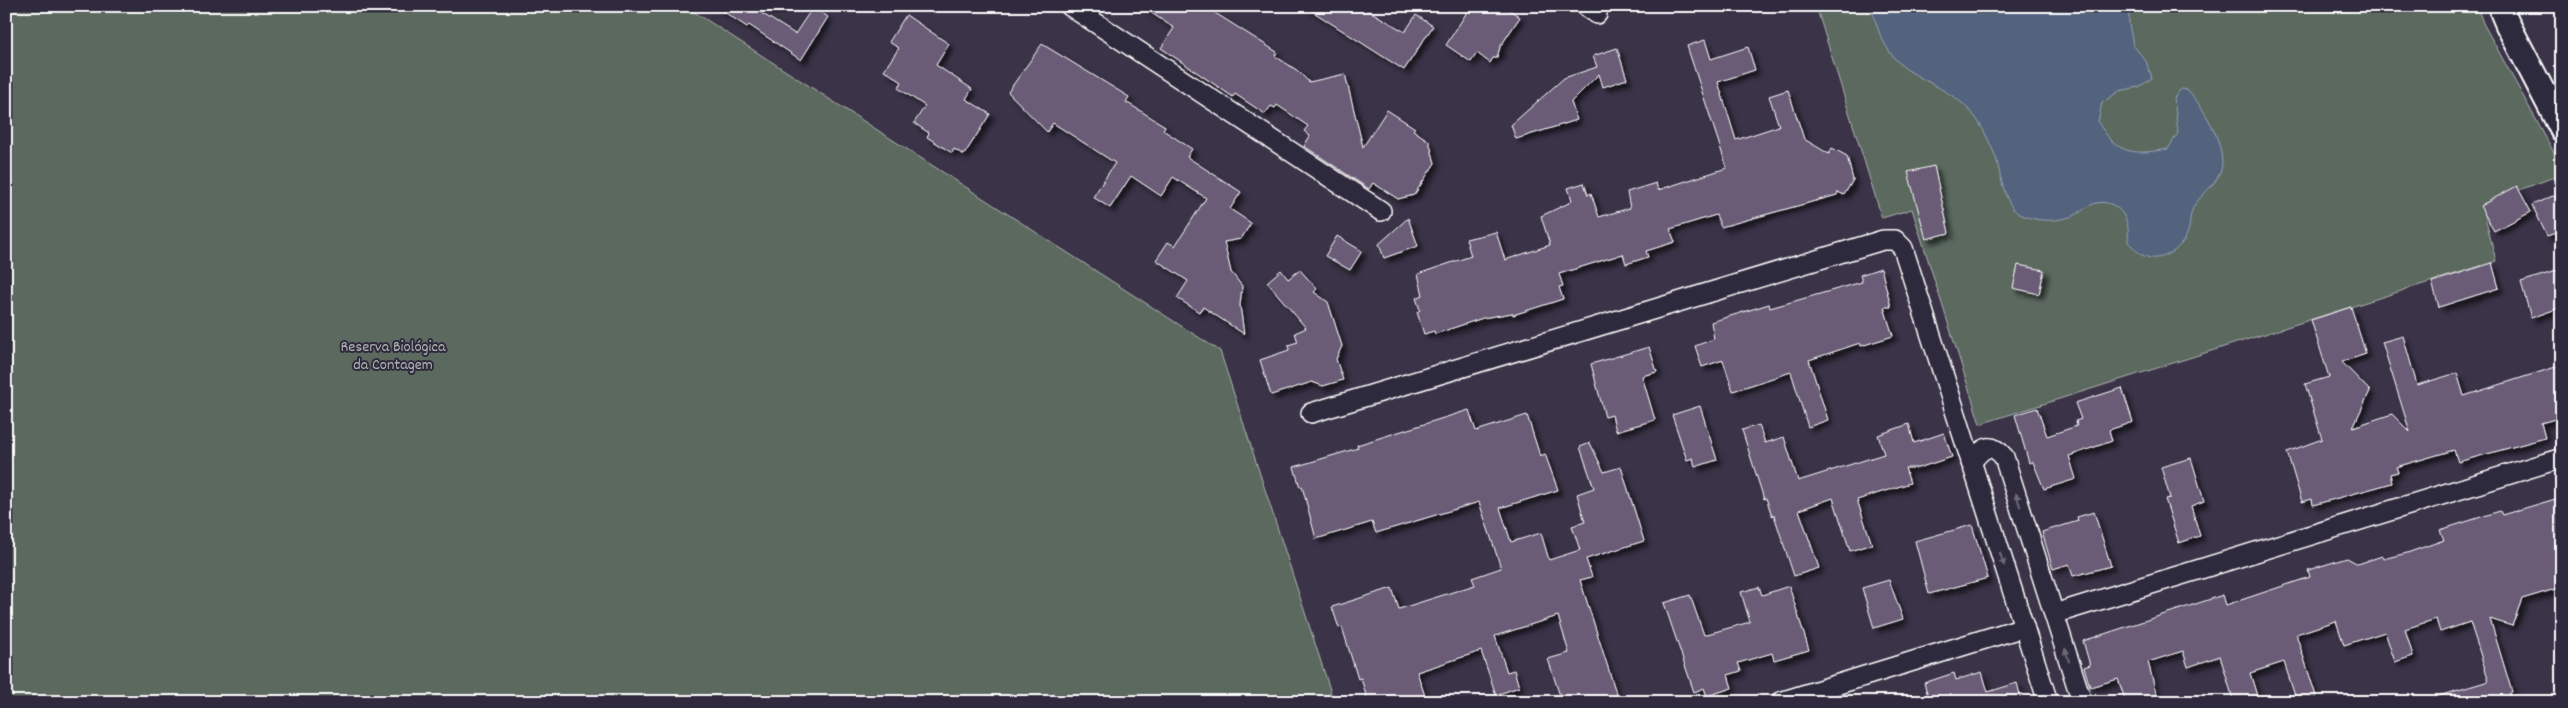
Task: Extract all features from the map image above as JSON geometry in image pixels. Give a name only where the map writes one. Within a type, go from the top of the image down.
[{"type":"street","points":[[1070,6],[1381,211]]},
{"type":"street","points":[[2500,6],[2562,129]]},
{"type":"street","points":[[1311,413],[1883,240],[1895,240],[1903,248],[2048,702]]},
{"type":"street","points":[[1971,463],[1982,450],[1989,447],[1997,449],[2004,458],[2082,702]]},
{"type":"street","points":[[2054,614],[2562,458]]},
{"type":"street","points":[[1780,702],[2024,627]]},
{"type":"green space","name":"Reserva Biológica da Contagem","points":[[6,6],[685,6],[1220,351],[1334,702],[6,702]]},
{"type":"green space","points":[[1816,6],[2477,6],[2483,23],[2562,167],[2562,174],[2482,204],[2496,261],[1980,424],[1912,209],[1882,218]]},
{"type":"water","points":[[1871,6],[2129,6],[2129,24],[2133,45],[2146,61],[2152,78],[2139,87],[2119,91],[2102,103],[2098,122],[2105,133],[2119,147],[2127,150],[2145,152],[2168,149],[2178,133],[2174,98],[2181,89],[2188,90],[2200,106],[2211,123],[2219,142],[2222,162],[2219,175],[2194,206],[2188,232],[2181,244],[2170,254],[2163,257],[2149,258],[2142,255],[2128,242],[2128,225],[2125,217],[2117,208],[2107,203],[2095,203],[2075,215],[2059,219],[2031,218],[2018,213],[2013,209],[2006,196],[1996,158],[1988,139],[1972,112],[1956,98],[1911,72],[1896,60],[1880,34]]},
{"type":"building","points":[[715,6],[761,6],[758,11],[795,34],[813,7],[828,17],[801,60],[749,25],[747,27]]},
{"type":"building","points":[[1141,6],[1204,6],[1277,52],[1275,56],[1298,71],[1309,82],[1345,74],[1363,147],[1387,110],[1415,128],[1413,130],[1429,141],[1435,163],[1414,195],[1398,199],[1373,183],[1369,189],[1304,146],[1310,136],[1304,131],[1308,126],[1277,105],[1275,108],[1271,106],[1265,114],[1235,94],[1233,97],[1161,48],[1174,28]]},
{"type":"building","points":[[1304,6],[1361,6],[1405,32],[1416,15],[1433,26],[1404,70]]},
{"type":"building","points":[[1471,6],[1504,6],[1520,17],[1500,47],[1497,58],[1493,58],[1490,63],[1477,53],[1471,62],[1446,45]]},
{"type":"building","points":[[906,15],[949,44],[936,65],[972,89],[966,99],[990,114],[964,155],[954,149],[952,153],[927,137],[929,133],[914,123],[925,106],[898,88],[902,82],[884,70],[899,48],[889,42]]},
{"type":"building","points":[[1705,40],[1711,59],[1748,47],[1755,70],[1718,82],[1736,140],[1779,126],[1769,96],[1788,90],[1804,139],[1829,154],[1832,148],[1847,156],[1853,180],[1844,195],[1838,192],[1837,195],[1721,227],[1716,215],[1670,229],[1675,242],[1646,251],[1648,257],[1626,264],[1623,254],[1559,274],[1563,286],[1559,287],[1563,299],[1513,315],[1512,313],[1483,318],[1435,334],[1434,331],[1424,334],[1417,312],[1420,310],[1416,298],[1423,295],[1418,274],[1471,256],[1466,239],[1496,232],[1505,260],[1550,245],[1541,216],[1572,200],[1568,188],[1584,183],[1588,195],[1591,193],[1599,217],[1630,208],[1627,192],[1656,183],[1658,190],[1727,168],[1687,46]]},
{"type":"building","points":[[1042,44],[1129,97],[1126,102],[1165,126],[1163,130],[1192,149],[1187,157],[1241,192],[1230,209],[1251,223],[1241,239],[1224,242],[1231,272],[1242,286],[1240,305],[1244,334],[1203,307],[1199,312],[1177,298],[1188,281],[1156,260],[1168,242],[1175,246],[1206,198],[1173,177],[1161,196],[1131,176],[1110,208],[1093,197],[1115,163],[1053,123],[1047,132],[1008,92]]},
{"type":"building","points":[[1617,48],[1627,79],[1603,87],[1599,74],[1571,102],[1577,120],[1516,139],[1511,125],[1564,78],[1597,67],[1593,56]]},
{"type":"building","points":[[1934,166],[1949,233],[1926,239],[1908,172]]},
{"type":"building","points":[[2517,186],[2531,212],[2494,231],[2480,206]]},
{"type":"building","points":[[2562,192],[2562,231],[2547,236],[2532,205]]},
{"type":"building","points":[[1408,218],[1418,246],[1384,258],[1379,244]]},
{"type":"building","points":[[1337,236],[1362,251],[1350,270],[1325,256]]},
{"type":"building","points":[[2492,263],[2499,288],[2439,307],[2432,282]]},
{"type":"building","points":[[2018,265],[2044,270],[2039,294],[2013,288]]},
{"type":"building","points":[[1881,268],[1891,307],[1884,307],[1893,336],[1861,346],[1860,343],[1809,360],[1828,420],[1808,427],[1791,372],[1733,391],[1723,360],[1702,367],[1695,346],[1714,339],[1711,322],[1769,304],[1770,308],[1862,282],[1860,275]]},
{"type":"building","points":[[2562,269],[2562,307],[2531,318],[2521,282]]},
{"type":"building","points":[[1281,270],[1288,279],[1300,270],[1317,289],[1314,292],[1328,302],[1342,346],[1336,359],[1343,380],[1323,386],[1312,382],[1271,395],[1260,360],[1289,350],[1288,345],[1298,342],[1295,333],[1306,328],[1267,282]]},
{"type":"building","points":[[2351,307],[2366,354],[2342,362],[2370,391],[2353,427],[2392,414],[2410,432],[2382,342],[2403,336],[2417,385],[2457,373],[2464,396],[2562,365],[2562,417],[2541,423],[2545,438],[2458,462],[2454,450],[2396,467],[2398,472],[2390,474],[2392,483],[2313,505],[2312,499],[2302,502],[2287,452],[2322,439],[2305,384],[2329,377],[2311,320]]},
{"type":"building","points":[[1649,347],[1657,372],[1642,376],[1655,420],[1616,431],[1612,415],[1605,417],[1591,364]]},
{"type":"building","points":[[2122,388],[2133,422],[2109,430],[2112,441],[2069,456],[2076,479],[2044,489],[2033,462],[2029,463],[2015,415],[2037,408],[2047,436],[2077,426],[2076,421],[2081,419],[2075,403]]},
{"type":"building","points":[[1700,406],[1717,460],[1695,467],[1693,458],[1687,460],[1672,415]]},
{"type":"building","points":[[1469,410],[1476,431],[1527,415],[1540,456],[1545,454],[1558,490],[1500,508],[1511,542],[1541,533],[1549,560],[1580,550],[1572,526],[1585,522],[1577,494],[1594,488],[1580,447],[1590,443],[1604,472],[1621,467],[1644,541],[1586,559],[1592,577],[1580,580],[1619,702],[1562,702],[1548,659],[1569,653],[1558,616],[1495,636],[1507,672],[1514,670],[1519,687],[1496,695],[1481,651],[1417,672],[1427,702],[1368,702],[1361,678],[1358,679],[1342,627],[1339,628],[1332,607],[1392,588],[1399,609],[1475,585],[1472,578],[1501,568],[1479,502],[1376,533],[1372,522],[1316,539],[1302,486],[1300,487],[1294,467],[1358,448],[1357,445]]},
{"type":"building","points":[[1909,424],[1914,443],[1944,433],[1952,457],[1918,468],[1905,468],[1910,483],[1857,500],[1872,544],[1850,551],[1833,498],[1799,510],[1819,568],[1794,576],[1774,515],[1772,516],[1766,498],[1764,499],[1742,430],[1759,425],[1765,443],[1784,437],[1798,481],[1884,454],[1878,435]]},
{"type":"building","points":[[2191,458],[2204,501],[2191,506],[2200,536],[2179,543],[2165,499],[2170,498],[2161,467]]},
{"type":"building","points":[[2562,497],[2562,587],[2522,599],[2512,626],[2490,619],[2512,692],[2509,694],[2512,702],[2436,702],[2435,697],[2489,681],[2470,622],[2440,632],[2436,619],[2405,629],[2413,656],[2395,662],[2385,632],[2344,645],[2336,621],[2296,634],[2318,702],[2297,702],[2284,662],[2250,673],[2257,696],[2234,702],[2220,656],[2188,667],[2183,651],[2148,662],[2157,696],[2139,702],[2126,702],[2118,679],[2090,687],[2084,667],[2090,665],[2083,641],[2223,595],[2226,605],[2310,577],[2308,570],[2347,558],[2358,564],[2382,556],[2383,559],[2407,553],[2444,540],[2440,530],[2500,511],[2502,515]]},
{"type":"building","points":[[2094,512],[2111,566],[2073,576],[2069,564],[2053,569],[2042,532],[2078,521],[2077,517]]},
{"type":"building","points":[[1972,525],[1988,578],[1929,594],[1915,541]]},
{"type":"building","points":[[1889,580],[1903,619],[1874,628],[1862,588]]},
{"type":"building","points":[[1789,586],[1809,650],[1774,660],[1772,653],[1738,663],[1741,671],[1728,675],[1732,688],[1707,696],[1704,688],[1694,692],[1664,603],[1690,595],[1704,635],[1750,622],[1741,592],[1759,587],[1762,595]]},
{"type":"building","points":[[1982,672],[1988,692],[2017,683],[2022,702],[1930,702],[1924,683],[1954,673],[1956,680]]}]
